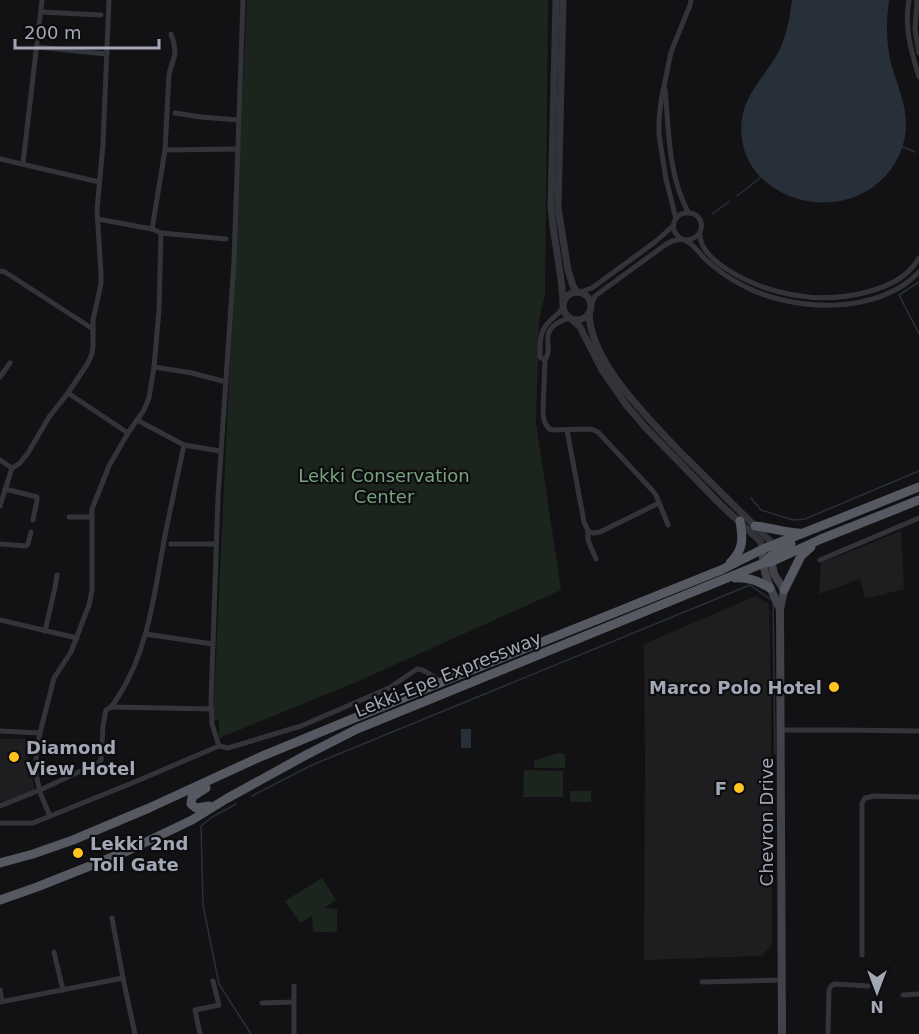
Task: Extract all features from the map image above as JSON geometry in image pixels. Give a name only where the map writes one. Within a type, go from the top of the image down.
[{"type":"highway","name":"Lekki-Epe Expressway","points":[[0,900],[125,852],[192,820],[321,746],[357,729],[729,578],[807,532],[919,488]]},
{"type":"highway","name":"Lekki-Epe Expressway","points":[[0,863],[73,840],[442,682],[721,570],[820,539],[919,500]]},
{"type":"highway","points":[[689,594],[694,588],[861,516],[872,507]]},
{"type":"highway","points":[[721,570],[741,549],[740,521]]},
{"type":"highway","points":[[755,526],[789,533],[807,532]]},
{"type":"highway","points":[[784,590],[801,556],[820,539]]},
{"type":"highway","points":[[729,578],[750,578],[770,588]]},
{"type":"highway","points":[[226,799],[200,808],[191,804],[192,797],[220,781],[227,773]]},
{"type":"main road","name":"Chevron Drive","points":[[767,556],[765,575],[780,609]]},
{"type":"main road","points":[[767,556],[784,590]]},
{"type":"main road","name":"Chevron Drive","points":[[782,1034],[780,609],[784,590]]},
{"type":"street","points":[[23,163],[42,0]]},
{"type":"street","points":[[0,506],[12,468],[19,464],[28,453],[92,354],[94,311],[101,284],[97,210],[103,144],[109,0]]},
{"type":"street","points":[[219,746],[212,724],[211,709],[216,544],[220,451],[234,261],[243,0]]},
{"type":"street","points":[[556,0],[551,206],[564,313],[580,327],[602,370],[627,406],[721,505],[760,541],[767,556]]},
{"type":"street","points":[[563,0],[558,208],[568,270],[573,285],[587,296],[590,327],[596,343],[627,394],[770,541],[767,556]]},
{"type":"street","points":[[676,219],[666,179],[659,135],[660,101],[671,52],[691,0]]},
{"type":"street","points":[[909,0],[908,40],[919,77]]},
{"type":"street","points":[[917,0],[915,29],[919,53]]},
{"type":"street","points":[[41,12],[101,15]]},
{"type":"street","points":[[152,229],[165,150],[169,74],[175,54],[171,34]]},
{"type":"street","points":[[37,48],[107,54]]},
{"type":"street","points":[[664,84],[669,147],[674,176],[688,213]]},
{"type":"street","points":[[175,112],[238,120]]},
{"type":"street","points":[[165,150],[238,149]]},
{"type":"street","points":[[0,159],[99,182]]},
{"type":"street","points":[[545,360],[540,357],[541,337],[546,324],[558,314],[568,295],[592,288],[655,242],[673,226],[676,219],[683,213],[696,215],[699,219],[701,243],[715,261],[739,276],[792,295],[840,298],[886,287],[907,273],[919,258]]},
{"type":"street","points":[[98,219],[152,229],[161,233],[226,239]]},
{"type":"street","points":[[673,226],[676,235],[692,245],[716,268],[733,280],[759,293],[788,302],[827,305],[867,300],[898,288],[919,272]]},
{"type":"street","points":[[668,525],[656,495],[598,432],[591,429],[551,430],[548,426],[543,418],[545,360],[548,356],[548,336],[551,328],[563,320],[583,319],[595,296],[628,271],[672,241],[694,239],[700,232]]},
{"type":"street","points":[[50,816],[37,779],[36,755],[54,678],[71,652],[89,605],[92,591],[92,509],[109,466],[144,411],[149,398],[159,310],[161,233]]},
{"type":"street","points":[[0,271],[93,329]]},
{"type":"street","points":[[0,377],[10,363]]},
{"type":"street","points":[[154,367],[192,373],[226,382]]},
{"type":"street","points":[[68,393],[128,433]]},
{"type":"street","points":[[137,420],[184,445],[220,451]]},
{"type":"street","points":[[567,430],[588,540],[596,559]]},
{"type":"street","points":[[112,707],[136,663],[145,634],[184,445]]},
{"type":"street","points":[[0,460],[12,468]]},
{"type":"street","points":[[5,489],[37,497],[33,520]]},
{"type":"street","points":[[588,531],[600,532],[659,503]]},
{"type":"street","points":[[69,517],[92,517]]},
{"type":"street","points":[[820,560],[919,518]]},
{"type":"street","points":[[0,544],[26,546],[31,532]]},
{"type":"street","points":[[171,544],[216,544]]},
{"type":"street","points":[[45,631],[57,575]]},
{"type":"street","points":[[0,620],[77,638]]},
{"type":"street","points":[[145,634],[213,644]]},
{"type":"street","points":[[0,823],[33,823],[219,746],[228,748],[301,726],[389,688],[417,669],[426,671],[442,682]]},
{"type":"street","points":[[426,671],[426,689]]},
{"type":"street","points":[[0,806],[40,790],[102,760],[106,710],[112,707],[211,709]]},
{"type":"street","points":[[780,730],[919,731]]},
{"type":"street","points":[[0,731],[40,734]]},
{"type":"street","points":[[862,955],[862,803],[865,798],[875,796],[919,797]]},
{"type":"street","points":[[112,918],[135,1034]]},
{"type":"street","points":[[54,952],[63,990]]},
{"type":"street","points":[[0,990],[1,1002],[123,978]]},
{"type":"street","points":[[702,982],[782,980]]},
{"type":"street","points":[[200,1034],[195,1010],[219,1005],[213,981]]},
{"type":"street","points":[[828,1034],[831,986],[835,984],[868,986]]},
{"type":"street","points":[[294,986],[294,1034]]},
{"type":"street","points":[[903,995],[919,994]]},
{"type":"street","points":[[262,1003],[294,1002]]},
{"type":"shaded area","points":[[792,0],[889,0],[888,47],[904,105],[905,137],[894,165],[882,179],[868,190],[852,198],[835,202],[798,199],[766,182],[746,156],[742,139],[743,112],[747,101],[780,49],[788,25]]},
{"type":"shaded area","points":[[901,531],[904,589],[865,599],[860,579],[819,594],[821,563]]},
{"type":"shaded area","points":[[756,596],[769,604],[772,945],[761,956],[644,960],[644,644]]},
{"type":"shaded area","points":[[461,729],[471,729],[471,748],[461,748]]},
{"type":"shaded area","points":[[0,739],[25,739],[28,743],[27,769],[31,769],[35,791],[0,802]]},
{"type":"green space","name":"Lekki Conservation Center","points":[[247,0],[548,0],[545,296],[539,319],[536,423],[561,590],[354,683],[219,738],[219,719],[213,721]]},
{"type":"green space","points":[[558,753],[565,754],[565,768],[534,768],[534,761]]},
{"type":"green space","points":[[524,770],[563,771],[563,797],[523,797]]},
{"type":"green space","points":[[570,791],[591,791],[591,802],[570,802]]},
{"type":"green space","points":[[322,878],[336,900],[324,908],[337,909],[337,930],[335,932],[313,932],[312,916],[300,923],[285,901]]},
{"type":"waterway","points":[[903,147],[915,152]]},
{"type":"waterway","points":[[737,196],[760,178]]},
{"type":"waterway","points":[[712,214],[730,201]]},
{"type":"waterway","points":[[919,282],[899,295],[919,334]]},
{"type":"waterway","points":[[751,498],[761,510],[793,520],[805,519],[919,471]]},
{"type":"waterway","points":[[252,796],[312,765],[750,585],[773,601],[775,754]]},
{"type":"waterway","points":[[236,804],[201,826],[203,905],[219,984],[251,1034]]},
{"type":"place","name":"Marco Polo Hotel","points":[[834,687]]},
{"type":"place","name":"Diamond View Hotel","points":[[14,757]]},
{"type":"place","name":"F","points":[[739,788]]},
{"type":"place","name":"Lekki 2nd Toll Gate","points":[[78,853]]}]
